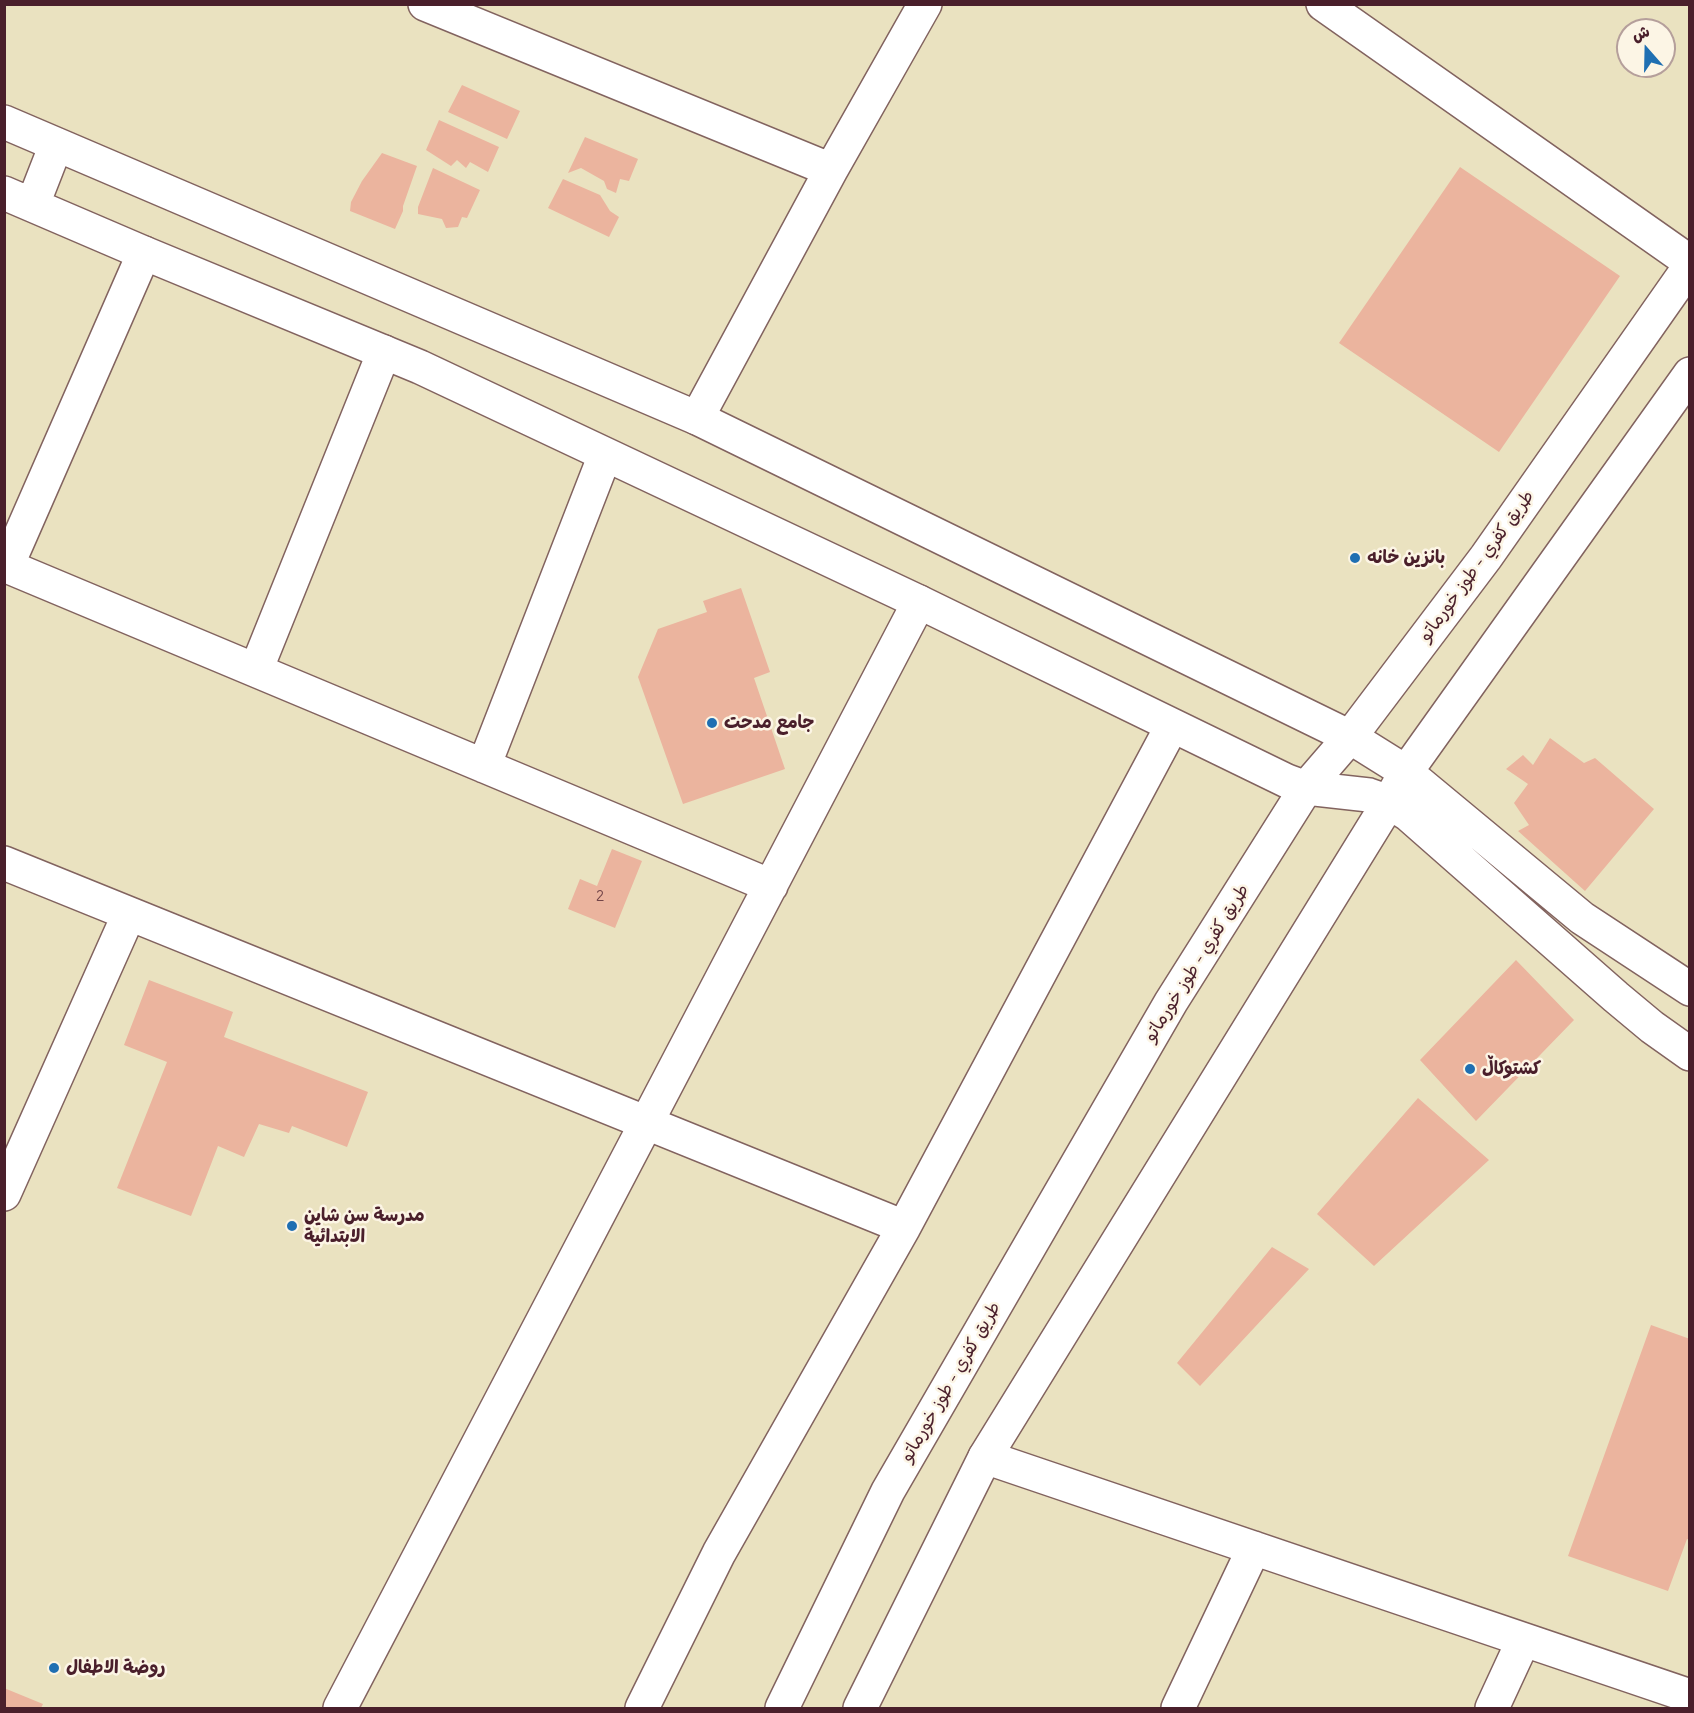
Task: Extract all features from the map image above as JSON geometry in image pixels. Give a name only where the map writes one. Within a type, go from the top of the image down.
[{"type":"street","points":[[425,4],[831,170]]},
{"type":"street","points":[[697,418],[831,170],[925,4]]},
{"type":"street","points":[[1323,4],[1689,264]]},
{"type":"street","points":[[4,122],[697,418],[1350,737],[1406,772],[1582,918],[1689,989]]},
{"type":"street","points":[[56,145],[19,199],[420,367],[919,602],[1287,782],[1306,788],[1369,795],[1389,802],[1409,814],[1634,1012],[1689,1054]]},
{"type":"street","points":[[144,253],[6,566],[771,886]]},
{"type":"street","name":"طريق كفري - طوز خورماتو","points":[[782,1708],[888,1491],[1171,1002],[1306,788],[1350,737],[1486,556],[1689,264]]},
{"type":"street","points":[[256,670],[384,352]]},
{"type":"street","points":[[861,1708],[985,1457],[1406,772],[1689,374]]},
{"type":"street","points":[[484,766],[605,455]]},
{"type":"street","points":[[340,1708],[919,602]]},
{"type":"street","points":[[642,1708],[719,1553],[904,1227],[1172,726]]},
{"type":"street","points":[[4,863],[904,1227]]},
{"type":"street","points":[[4,1194],[129,914]]},
{"type":"street","points":[[985,1457],[1689,1696]]},
{"type":"street","points":[[1179,1708],[1254,1548]]},
{"type":"street","points":[[1492,1708],[1523,1641]]},
{"type":"building","points":[[462,85],[520,111],[507,139],[448,112]]},
{"type":"building","points":[[439,120],[499,147],[488,172],[470,162],[466,168],[457,160],[451,166],[426,150]]},
{"type":"building","points":[[585,137],[638,159],[629,181],[620,179],[616,193],[607,189],[604,181],[581,168],[568,173]]},
{"type":"building","points":[[382,153],[417,166],[395,229],[350,211],[351,202],[362,181]]},
{"type":"building","points":[[1460,167],[1620,276],[1499,452],[1339,343]]},
{"type":"building","points":[[433,168],[480,190],[467,218],[462,217],[458,227],[446,228],[442,219],[418,214],[418,207]]},
{"type":"building","points":[[563,179],[600,195],[610,211],[619,217],[609,237],[548,208]]},
{"type":"building","name":"جامع مدحت","points":[[741,588],[770,672],[754,678],[785,769],[683,804],[638,677],[658,629],[707,612],[703,601]]},
{"type":"building","points":[[1550,738],[1584,763],[1595,758],[1654,809],[1585,891],[1518,831],[1529,825],[1514,803],[1528,784],[1506,769],[1523,755],[1533,765]]},
{"type":"building","points":[[612,849],[642,861],[615,928],[568,909],[580,879],[597,886]]},
{"type":"building","points":[[1516,960],[1574,1020],[1476,1121],[1420,1060]]},
{"type":"building","points":[[149,980],[233,1012],[224,1037],[368,1092],[347,1147],[292,1126],[289,1133],[259,1124],[244,1157],[218,1146],[191,1216],[117,1188],[167,1062],[124,1045]]},
{"type":"building","points":[[1418,1098],[1489,1160],[1374,1266],[1317,1214]]},
{"type":"building","points":[[1272,1247],[1309,1269],[1200,1386],[1177,1363]]},
{"type":"building","points":[[1651,1325],[1690,1339],[1690,1540],[1687,1539],[1668,1591],[1568,1556]]},
{"type":"building","points":[[4,1688],[43,1704],[41,1708],[4,1708]]},
{"type":"place","name":"بانزين خانه","points":[[1355,558]]},
{"type":"place","name":"جامع مدحت","points":[[712,723]]},
{"type":"place","name":"کشتوکاڵ","points":[[1470,1069]]},
{"type":"place","name":"مدرسة سن شاين الابتدائية","points":[[292,1226]]},
{"type":"place","name":"روضة الاطفال","points":[[54,1668]]}]
